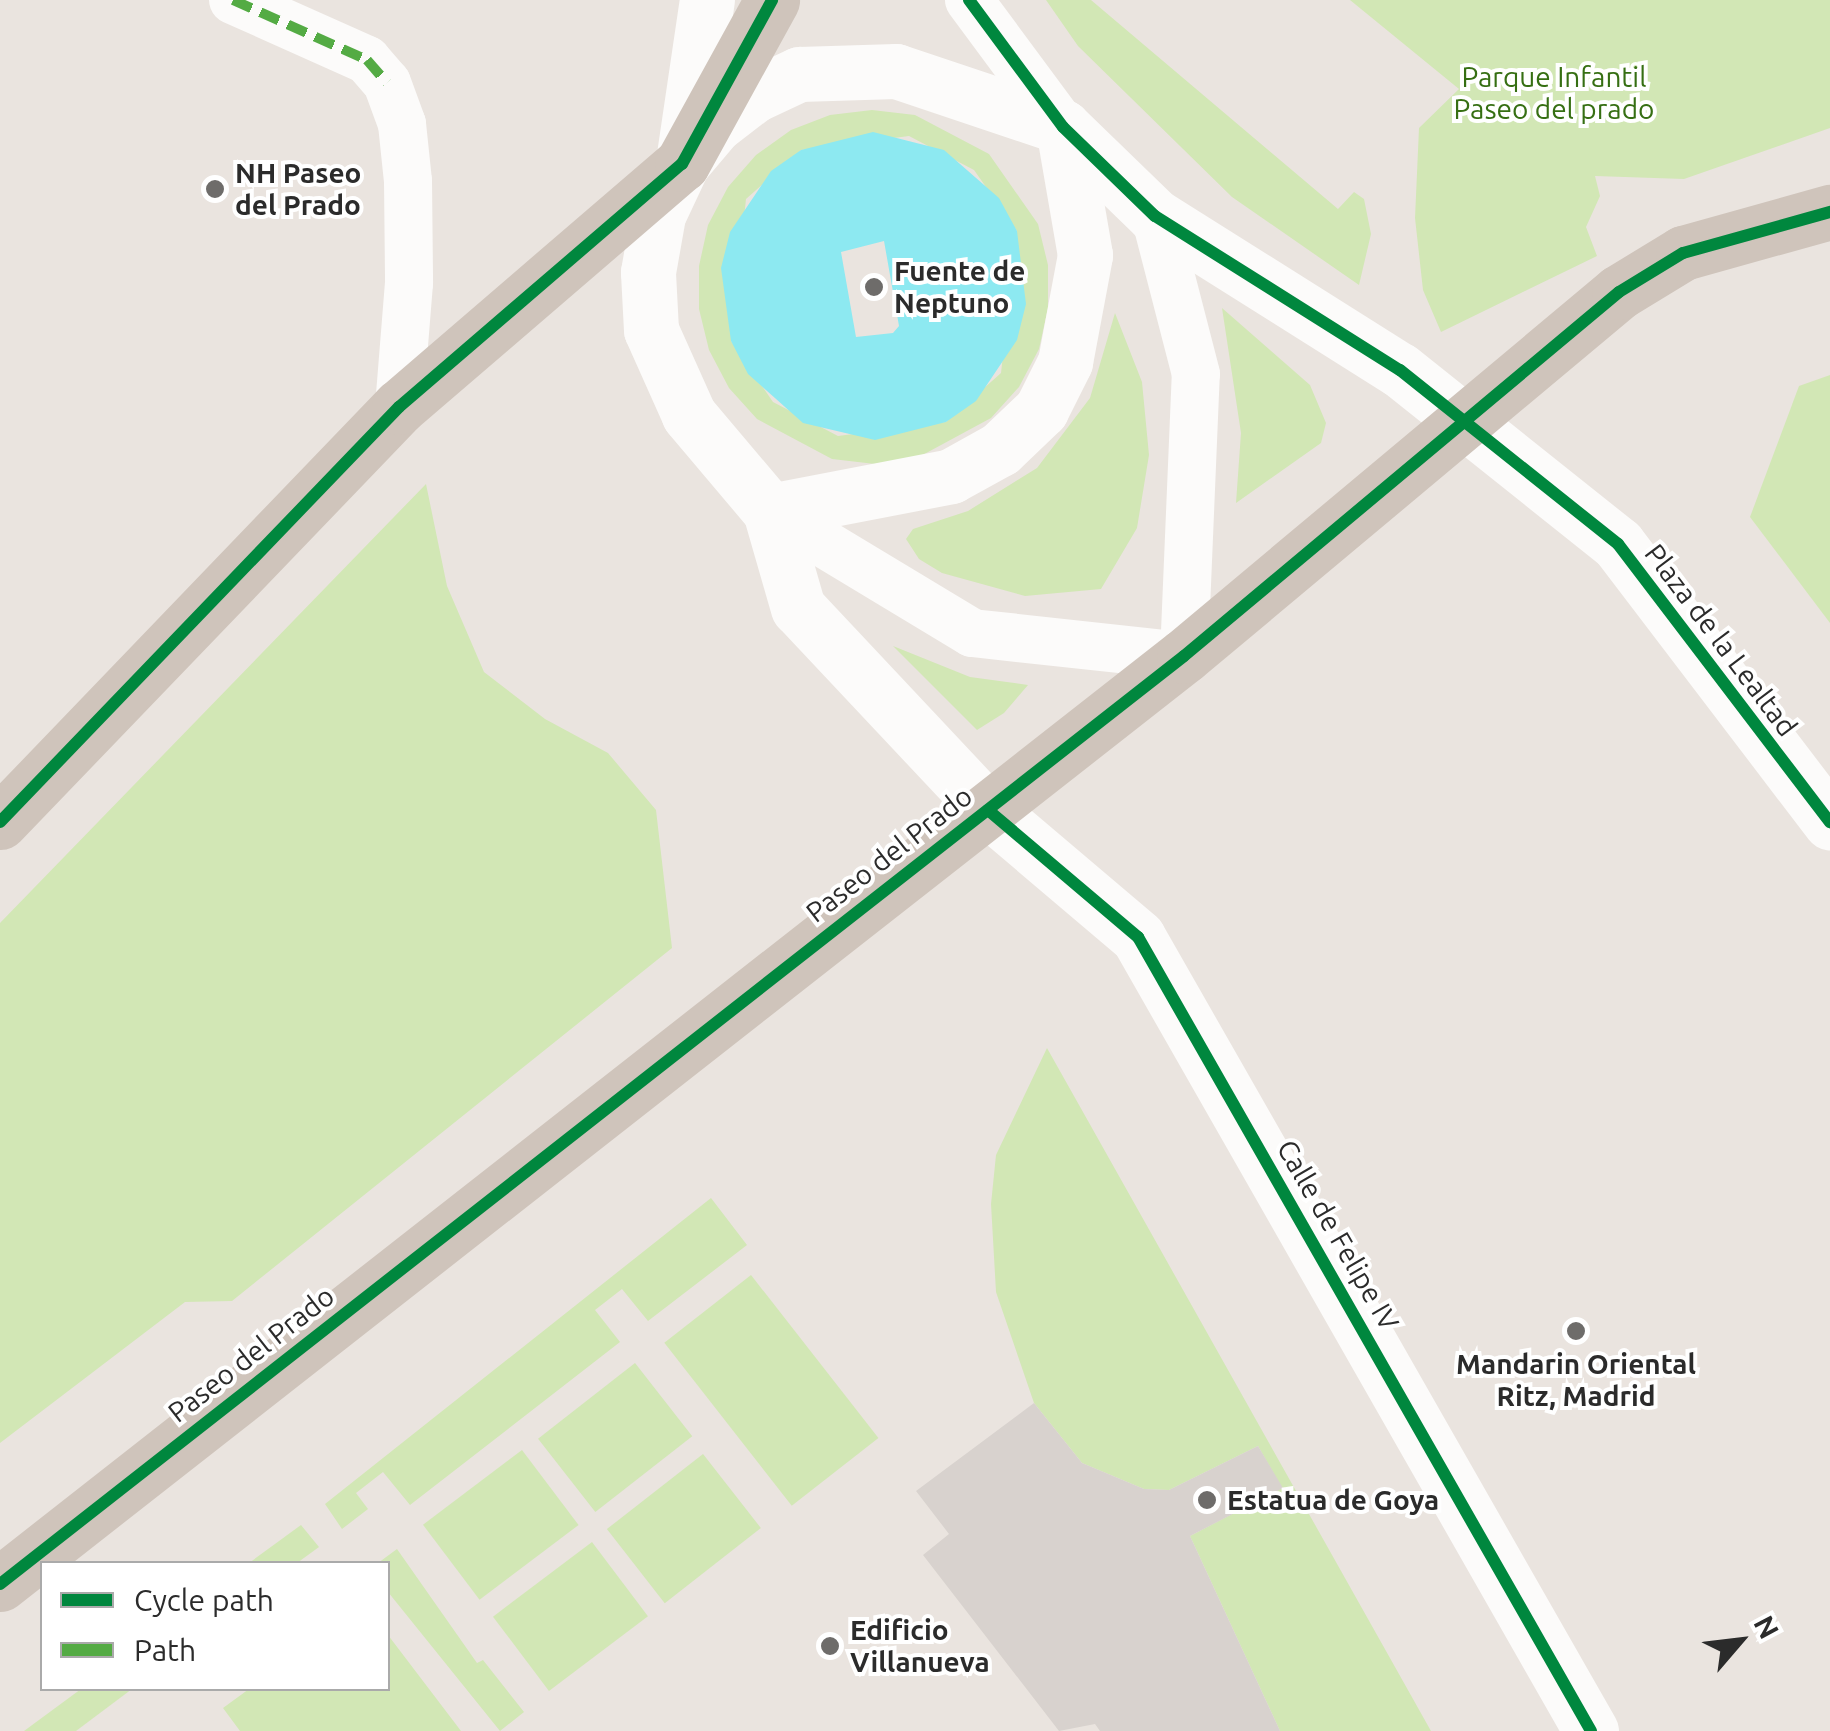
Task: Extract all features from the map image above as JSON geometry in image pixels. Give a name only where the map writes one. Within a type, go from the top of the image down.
[{"type":"highway","points":[[0,822],[399,406],[682,164],[772,0]]},
{"type":"highway","name":"Paseo del Prado","points":[[0,1584],[1184,656],[1655,268],[1683,254],[1830,212]]},
{"type":"street","points":[[233,0],[367,60],[387,83],[402,124],[408,181],[409,283],[399,406]]},
{"type":"street","points":[[682,164],[707,0]]},
{"type":"street","points":[[770,511],[951,476],[1000,449],[1041,410],[1065,362],[1085,256],[1063,127],[969,0]]},
{"type":"street","points":[[1063,127],[896,71],[799,74],[754,95],[715,125],[682,164],[658,216],[651,253],[652,330],[689,415],[770,511],[972,633],[1184,656],[1196,374],[1155,216]]},
{"type":"street","name":"Plaza de la Lealtad","points":[[1063,127],[1155,216],[1400,370],[1465,428],[1618,544],[1830,822]]},
{"type":"street","name":"Calle de Felipe IV","points":[[770,511],[798,608],[988,810],[1138,936],[1590,1731]]},
{"type":"green space","points":[[1046,0],[1091,0],[1338,209],[1354,192],[1364,199],[1371,234],[1359,285],[1232,197],[1078,46]]},
{"type":"green space","name":"Parque Infantil Paseo del prado","points":[[1350,0],[1830,0],[1830,128],[1684,179],[1595,176],[1600,196],[1586,227],[1597,256],[1441,332],[1423,290],[1415,218],[1419,128],[1459,89]]},
{"type":"green space","points":[[872,110],[915,115],[989,154],[1038,224],[1048,265],[1048,308],[1039,349],[1019,387],[991,418],[917,458],[875,464],[832,459],[757,419],[729,388],[709,350],[699,309],[699,266],[708,225],[728,187],[756,155],[791,130],[830,115]],"holes":[[[909,136],[974,170],[1017,231],[1001,373],[946,422],[838,436],[773,402],[731,341],[746,199],[801,150]]]},
{"type":"green space","points":[[1222,308],[1310,385],[1326,423],[1321,443],[1236,503],[1241,433]]},
{"type":"green space","points":[[1115,313],[1142,382],[1149,455],[1137,528],[1101,589],[1025,596],[942,573],[919,559],[906,539],[913,529],[968,511],[1037,468],[1090,398]]},
{"type":"green space","points":[[1830,375],[1830,623],[1750,517],[1799,386]]},
{"type":"green space","points":[[426,484],[447,586],[484,672],[545,719],[608,753],[656,810],[672,948],[232,1301],[185,1302],[0,1443],[0,923]]},
{"type":"green space","points":[[893,646],[970,677],[1028,685],[1004,713],[977,730]]},
{"type":"green space","points":[[1047,1048],[1431,1731],[1280,1731],[1190,1536],[1282,1488],[1258,1446],[1169,1490],[1144,1489],[1082,1463],[1034,1403],[996,1292],[991,1204],[996,1155]]},
{"type":"green space","points":[[711,1198],[747,1245],[648,1321],[622,1289],[595,1310],[620,1342],[410,1505],[383,1472],[356,1493],[368,1509],[342,1529],[325,1504]]},
{"type":"green space","points":[[751,1275],[878,1438],[792,1506],[664,1343]]},
{"type":"green space","points":[[635,1363],[692,1436],[595,1512],[538,1439]]},
{"type":"green space","points":[[522,1450],[579,1525],[480,1600],[423,1525]]},
{"type":"green space","points":[[703,1454],[761,1528],[665,1603],[607,1529]]},
{"type":"green space","points":[[301,1525],[319,1547],[300,1561],[252,1561]]},
{"type":"green space","points":[[592,1542],[648,1616],[549,1691],[493,1617]]},
{"type":"green space","points":[[397,1549],[477,1663],[483,1660],[524,1712],[500,1731],[390,1594],[390,1561],[381,1561]]},
{"type":"green space","points":[[390,1638],[461,1731],[240,1731],[223,1708],[246,1691],[390,1691]]},
{"type":"green space","points":[[78,1691],[129,1691],[76,1731],[24,1731]]},
{"type":"shaded area","points":[[1034,1403],[1082,1463],[1144,1489],[1169,1490],[1258,1446],[1283,1488],[1190,1536],[1280,1731],[1100,1731],[1095,1724],[1059,1731],[923,1555],[949,1534],[916,1491]]},
{"type":"water","points":[[873,132],[944,150],[999,198],[1017,231],[1026,304],[1017,340],[976,401],[946,422],[875,440],[803,423],[748,374],[731,341],[721,268],[730,232],[771,171],[801,150]],"holes":[[[884,241],[899,326],[893,333],[856,337],[841,252]]]},
{"type":"marked path","points":[[233,0],[367,60],[387,83]]},
{"type":"cycle path","points":[[0,822],[399,407],[682,164],[772,0]]},
{"type":"cycle path","points":[[969,0],[1063,127],[1155,216],[1400,370],[1618,544],[1830,822]]},
{"type":"cycle path","points":[[0,1584],[1184,656],[1619,292],[1683,253],[1830,212]]},
{"type":"cycle path","points":[[988,810],[1138,937],[1591,1731]]},
{"type":"place","name":"NH Paseo del Prado","points":[[215,189]]},
{"type":"place","name":"Fuente de Neptuno","points":[[874,287]]},
{"type":"place","name":"Mandarin Oriental Ritz, Madrid","points":[[1576,1331]]},
{"type":"place","name":"Estatua de Goya","points":[[1207,1500]]},
{"type":"place","name":"Edificio Villanueva","points":[[830,1646]]}]
